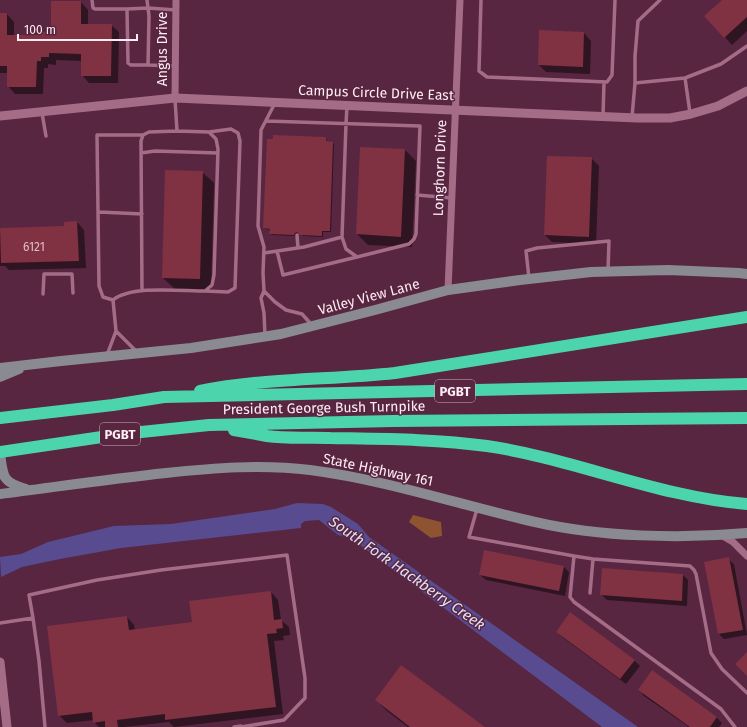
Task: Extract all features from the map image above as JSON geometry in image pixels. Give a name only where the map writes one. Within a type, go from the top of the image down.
[{"type":"highway","points":[[164,397],[229,385],[358,377],[395,373],[747,317]]},
{"type":"highway","name":"President George Bush Turnpike","points":[[0,418],[113,405],[164,397],[747,384]]},
{"type":"highway","name":"President George Bush Turnpike","points":[[0,453],[122,434],[209,425],[393,421],[747,418]]},
{"type":"highway","points":[[209,425],[268,436],[394,439],[488,446],[538,456],[687,496],[747,504]]},
{"type":"main road","name":"Valley View Lane","points":[[0,368],[192,348],[265,337],[314,326],[448,290],[529,279],[608,271],[668,270],[747,274]]},
{"type":"main road","points":[[0,361],[30,364]]},
{"type":"main road","points":[[0,377],[30,364]]},
{"type":"main road","points":[[0,453],[2,472],[6,479],[11,485],[28,490]]},
{"type":"main road","name":"State Highway 161","points":[[0,494],[97,480],[193,470],[274,467],[308,470],[359,478],[537,522],[610,533],[653,535],[747,533]]},
{"type":"street","name":"Angus Drive","points":[[175,98],[176,0]]},
{"type":"street","name":"Longhorn Drive","points":[[448,290],[460,0]]},
{"type":"street","name":"Campus Circle Drive East","points":[[0,116],[175,98],[603,117],[670,118],[691,114],[718,106],[747,91]]},
{"type":"street","points":[[721,534],[733,542],[747,556]]},
{"type":"street","points":[[0,662],[3,716],[7,727]]},
{"type":"lane","points":[[92,0],[93,8],[95,9],[148,8],[176,10]]},
{"type":"lane","points":[[147,0],[148,65]]},
{"type":"lane","points":[[481,0],[479,71],[487,77],[604,82],[607,82],[612,76],[615,0]]},
{"type":"lane","points":[[632,118],[635,83],[634,56],[638,21],[660,0]]},
{"type":"lane","points":[[127,9],[128,63],[131,65],[175,66]]},
{"type":"lane","points":[[635,83],[685,78],[721,64],[747,46]]},
{"type":"lane","points":[[685,78],[691,114]]},
{"type":"lane","points":[[603,117],[604,82]]},
{"type":"lane","points":[[175,98],[177,131]]},
{"type":"lane","points":[[265,337],[264,313],[261,298],[264,291],[264,247],[258,226],[261,130],[276,102]]},
{"type":"lane","points":[[347,105],[342,237],[346,249],[357,257]]},
{"type":"lane","points":[[42,112],[46,136]]},
{"type":"lane","points":[[266,121],[420,126],[416,234],[414,239],[409,244],[283,274],[277,251]]},
{"type":"lane","points":[[231,129],[238,133],[240,148],[235,288],[228,292],[142,291],[119,295],[112,300],[103,297],[99,286],[97,134],[143,135],[149,132],[209,132],[231,129]]},
{"type":"lane","points":[[205,291],[212,285],[214,274],[218,153],[216,139],[209,132]]},
{"type":"lane","points":[[142,291],[141,141],[143,135]]},
{"type":"lane","points":[[141,153],[155,151],[218,153]]},
{"type":"lane","points":[[417,195],[452,198]]},
{"type":"lane","points":[[99,212],[142,214]]},
{"type":"lane","points":[[297,235],[298,248]]},
{"type":"lane","points":[[264,253],[298,248],[342,237]]},
{"type":"lane","points":[[529,279],[526,251],[537,248],[609,242],[608,271]]},
{"type":"lane","points":[[43,294],[44,274],[72,274],[73,293]]},
{"type":"lane","points":[[264,291],[286,310],[302,314],[314,326]]},
{"type":"lane","points":[[106,356],[116,331],[112,300]]},
{"type":"lane","points":[[116,331],[138,353]]},
{"type":"lane","points":[[478,507],[469,537],[593,559],[690,566],[696,574],[711,653],[722,669],[747,693]]},
{"type":"lane","points":[[45,727],[29,594],[97,580],[161,570],[287,555],[305,678],[305,698],[284,720],[234,727]]},
{"type":"lane","points":[[574,556],[570,596],[574,602],[721,709],[735,727]]},
{"type":"lane","points":[[590,593],[593,559]]},
{"type":"lane","points":[[0,624],[33,618]]},
{"type":"shaded area","points":[[413,515],[441,522],[442,536],[431,538],[409,522]]},
{"type":"water","name":"South Fork Hackberry Creek","points":[[297,503],[323,504],[331,507],[358,524],[369,537],[638,727],[602,727],[356,542],[338,535],[319,520],[305,521],[301,524],[301,528],[121,548],[22,567],[1,577],[0,557],[21,554],[48,542],[114,526],[171,524],[275,509]]},
{"type":"building","points":[[722,0],[747,0],[747,17],[724,38],[704,16]]},
{"type":"building","points":[[51,1],[81,1],[81,24],[112,24],[111,76],[81,76],[81,54],[49,53],[49,57],[41,57],[41,61],[37,61],[36,87],[7,87],[7,66],[0,66],[0,13],[7,13],[7,35],[39,35],[39,32],[47,32],[47,28],[51,28]]},
{"type":"building","points":[[539,30],[584,32],[583,67],[538,65]]},
{"type":"building","points":[[273,135],[326,137],[326,141],[333,142],[330,231],[322,231],[322,236],[300,235],[297,232],[294,235],[269,234],[270,229],[263,228],[267,139],[273,139]]},
{"type":"building","points":[[360,147],[405,149],[401,237],[356,234]]},
{"type":"building","points":[[547,156],[592,157],[589,237],[544,235]]},
{"type":"building","points":[[165,170],[203,171],[200,279],[162,278]]},
{"type":"building","points":[[77,221],[79,261],[1,263],[0,228],[64,226],[64,222]]},
{"type":"building","points":[[484,550],[564,566],[559,591],[479,575]]},
{"type":"building","points":[[729,557],[743,630],[718,634],[704,562]]},
{"type":"building","points":[[602,568],[683,574],[682,601],[600,595]]},
{"type":"building","points":[[271,591],[274,620],[282,619],[283,628],[276,629],[277,633],[267,634],[276,707],[165,720],[165,714],[117,720],[118,727],[105,727],[105,721],[93,723],[92,712],[58,716],[47,626],[127,616],[129,630],[192,622],[189,601]]},
{"type":"building","points":[[570,612],[635,660],[620,679],[556,632]]},
{"type":"building","points":[[747,652],[747,676],[735,664]]},
{"type":"building","points":[[401,665],[485,727],[410,727],[375,700]]},
{"type":"building","points":[[652,670],[717,717],[710,727],[690,727],[638,690]]}]
